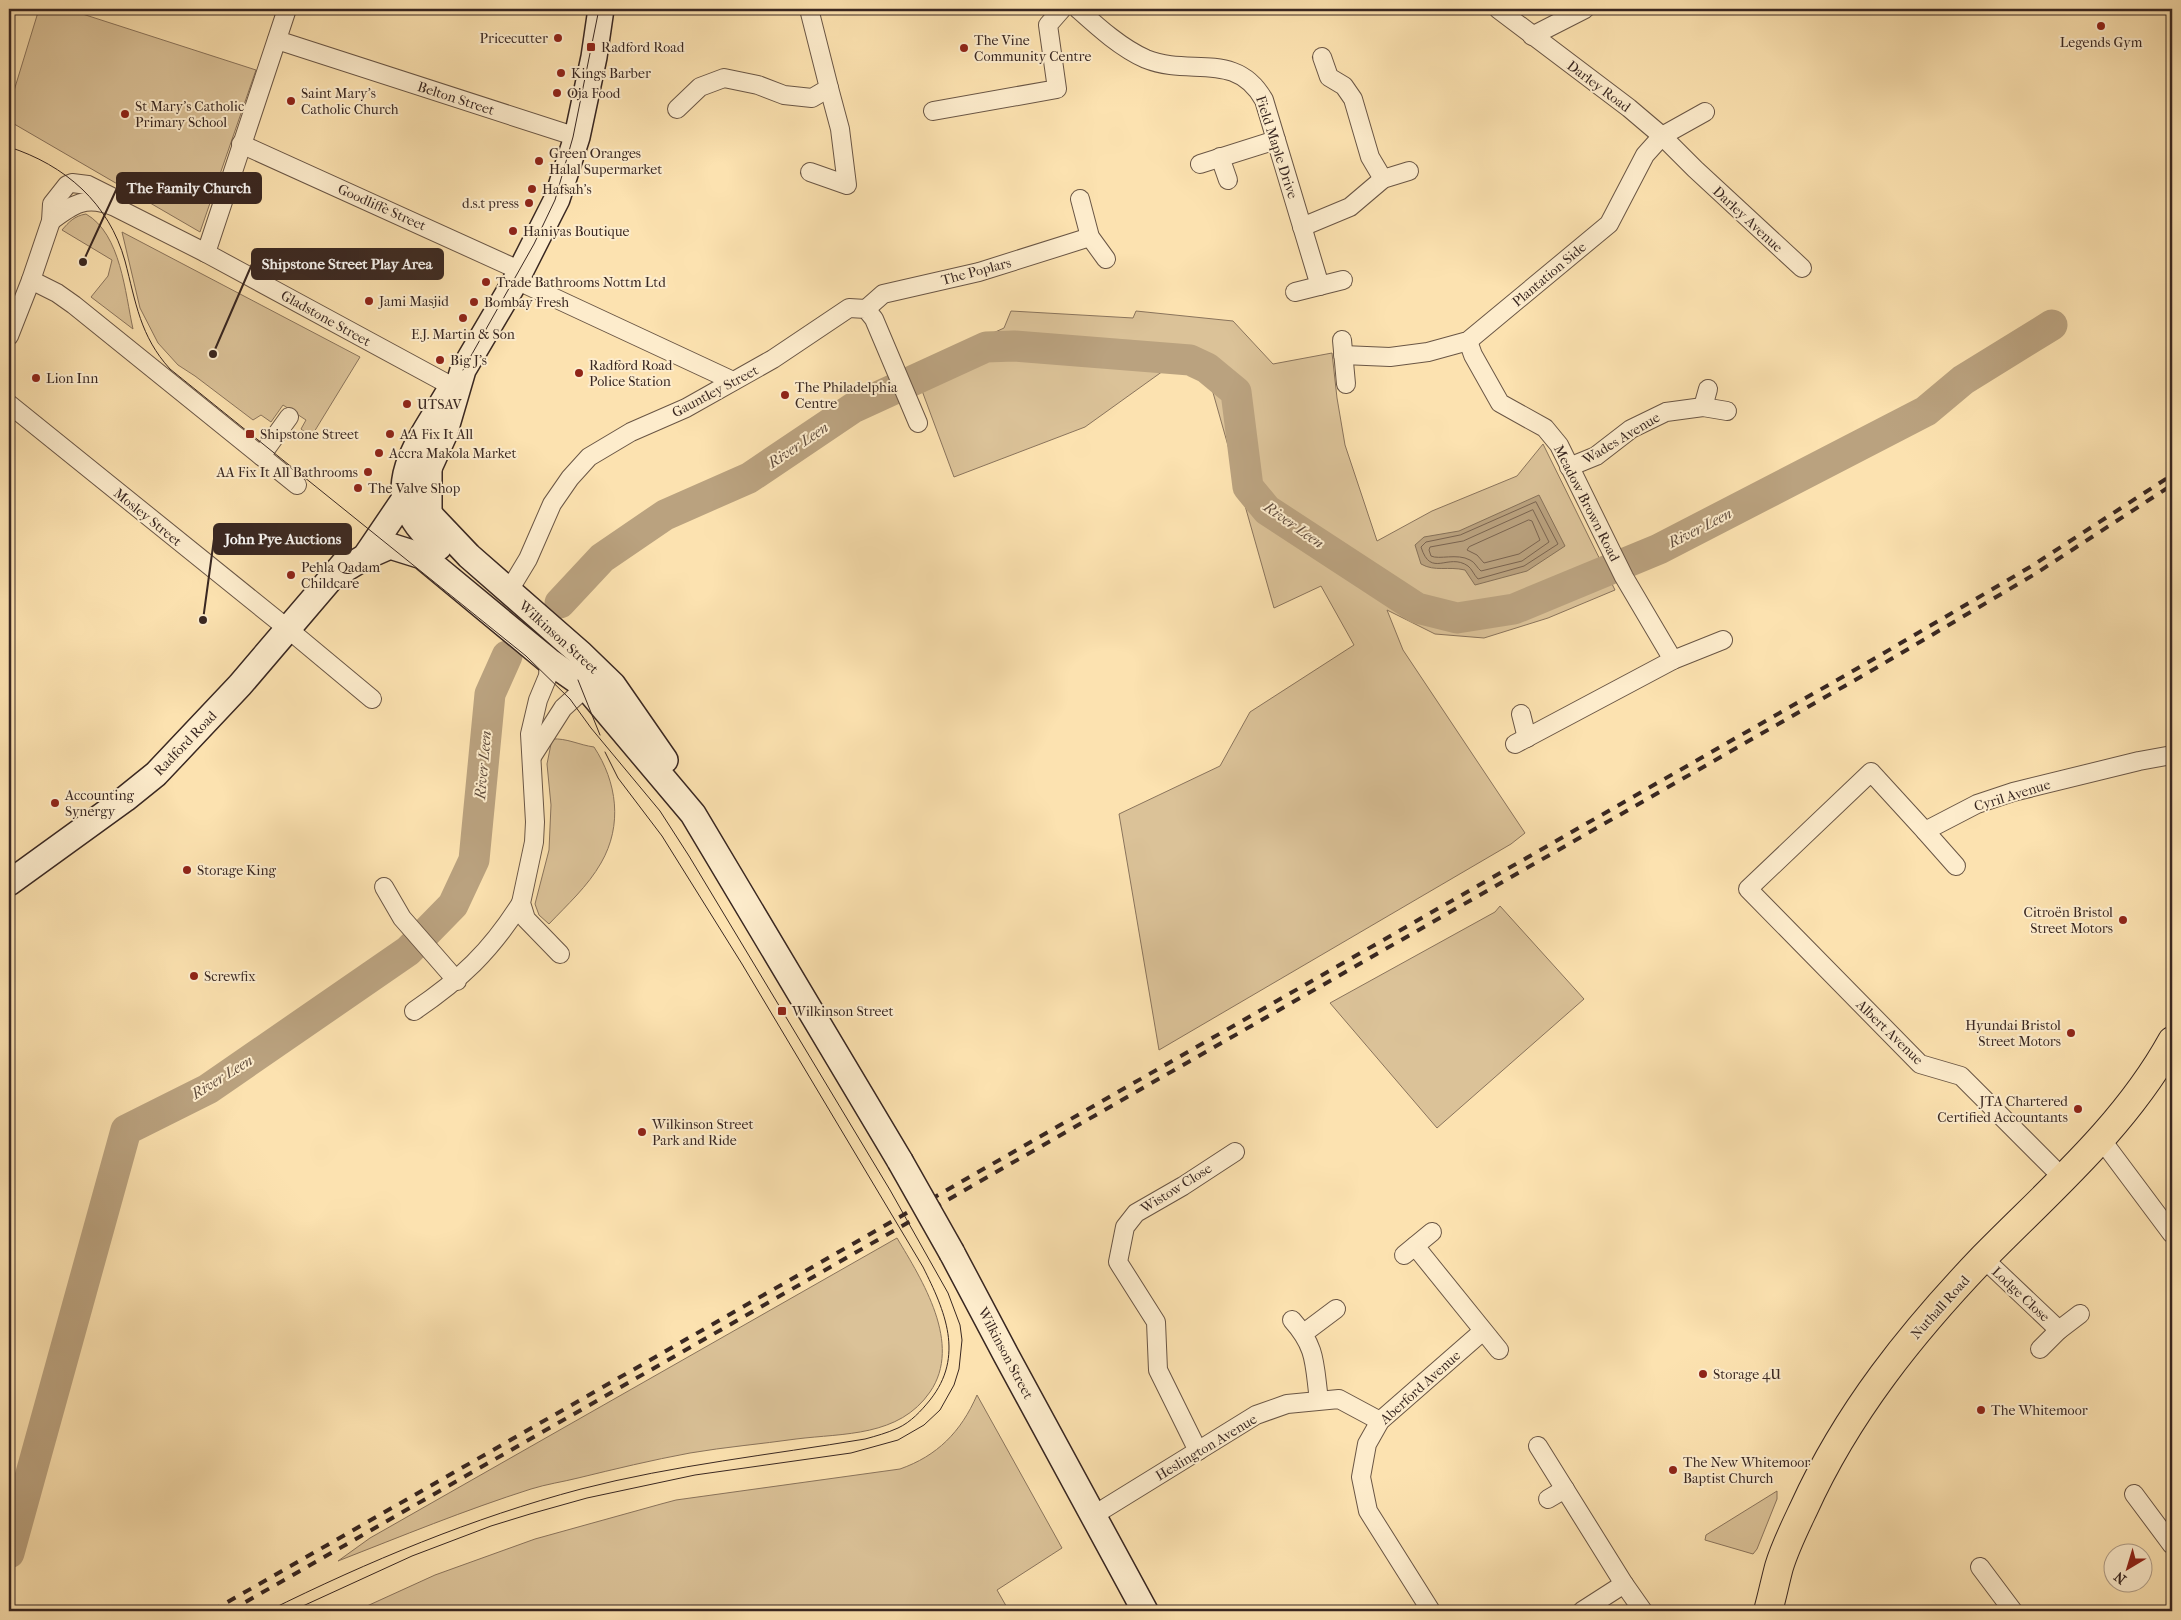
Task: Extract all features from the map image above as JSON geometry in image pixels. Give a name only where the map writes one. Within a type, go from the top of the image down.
[{"type":"main road","name":"Nuthall Road","points":[[1768,1611],[1779,1566],[1792,1533],[1844,1430],[1872,1388],[1907,1343],[1983,1258],[2064,1179],[2127,1109],[2156,1071],[2172,1041]]},
{"type":"street","points":[[206,253],[287,9]]},
{"type":"street","name":"Radford Road","points":[[9,883],[125,799],[156,774],[234,692],[335,575],[379,511],[417,470],[444,435],[457,382],[519,276],[557,199],[577,137],[602,9]]},
{"type":"street","points":[[809,9],[840,129],[847,185],[810,172]]},
{"type":"street","points":[[933,111],[1057,89],[1048,25],[1062,9]]},
{"type":"street","name":"Field Maple Drive","points":[[1078,9],[1122,44],[1146,58],[1166,64],[1232,71],[1244,76],[1254,84],[1264,100],[1320,286]]},
{"type":"street","name":"Darley Road","points":[[1498,9],[1629,108],[1662,136],[1695,169]]},
{"type":"street","points":[[1532,36],[1585,9]]},
{"type":"street","name":"Belton Street","points":[[277,40],[577,137]]},
{"type":"street","points":[[1322,57],[1329,78],[1344,86],[1353,99],[1370,156],[1383,179]]},
{"type":"street","points":[[677,109],[700,87],[724,78],[758,85],[784,95],[812,98],[829,88]]},
{"type":"street","name":"Plantation Side","points":[[1346,384],[1342,348],[1390,356],[1428,352],[1468,340],[1609,224],[1645,155],[1662,136],[1705,112]]},
{"type":"street","points":[[1200,164],[1276,140]]},
{"type":"street","name":"Goodliffe Street","points":[[241,144],[519,276],[733,381]]},
{"type":"street","points":[[1220,157],[1228,180]]},
{"type":"street","name":"Darley Avenue","points":[[1695,169],[1802,268]]},
{"type":"street","points":[[1302,227],[1350,207],[1383,179],[1409,171]]},
{"type":"street","name":"Gladstone Street","points":[[50,221],[51,209],[56,198],[67,185],[77,182],[88,185],[119,201],[142,219]]},
{"type":"street","points":[[1080,199],[1090,238],[1106,259]]},
{"type":"street","name":"Gladstone Street","points":[[50,221],[75,204],[94,202],[108,204],[142,219],[457,382]]},
{"type":"street","points":[[9,336],[31,280],[50,221]]},
{"type":"street","name":"The Poplars","points":[[866,309],[883,294],[979,272],[1090,238]]},
{"type":"street","points":[[31,280],[57,293],[74,305],[297,485]]},
{"type":"street","points":[[1295,292],[1343,280]]},
{"type":"street","name":"Gauntley Street","points":[[508,592],[528,559],[552,504],[570,478],[589,457],[624,435],[686,408],[772,359],[849,308],[866,309]]},
{"type":"street","points":[[866,309],[874,319],[918,423]]},
{"type":"street","name":"Meadow Brown Road","points":[[1468,340],[1473,355],[1500,403],[1545,428],[1559,445],[1624,577],[1672,660]]},
{"type":"street","points":[[1703,407],[1708,389]]},
{"type":"street","name":"Mosley Street","points":[[9,404],[372,699]]},
{"type":"street","name":"Wades Avenue","points":[[1569,467],[1596,456],[1631,429],[1666,412],[1703,407],[1727,411]]},
{"type":"street","points":[[261,456],[290,417]]},
{"type":"street","points":[[417,470],[429,512]]},
{"type":"street","name":"Radford Road","points":[[335,575],[365,557],[405,501],[418,479],[417,470]]},
{"type":"street","points":[[379,511],[393,502],[405,501],[415,502],[429,512]]},
{"type":"street","points":[[405,501],[414,522],[423,532],[528,618],[559,650],[582,683]]},
{"type":"street","name":"Wilkinson Street","points":[[429,512],[469,556],[613,685],[679,781],[693,814],[900,1161],[952,1252],[1145,1611]]},
{"type":"street","name":"Wilkinson Street","points":[[365,557],[390,546],[422,556],[549,661],[582,683],[693,814]]},
{"type":"street","points":[[1521,714],[1521,741],[1672,660],[1723,640]]},
{"type":"street","points":[[533,755],[563,708],[590,674],[564,641]]},
{"type":"street","points":[[414,1011],[457,981],[480,958],[504,929],[521,903],[534,842],[533,755],[530,734],[538,700],[548,676],[549,661]]},
{"type":"street","name":"Cyril Avenue","points":[[1925,831],[1977,804],[2012,792],[2139,761],[2172,755]]},
{"type":"street","name":"Albert Avenue","points":[[1925,831],[1871,772],[1748,889],[1920,1064],[1961,1076],[2064,1179]]},
{"type":"street","points":[[1925,831],[1956,866]]},
{"type":"street","points":[[384,887],[402,918],[457,981]]},
{"type":"street","points":[[521,903],[526,919],[560,954]]},
{"type":"street","points":[[2101,1139],[2172,1234]]},
{"type":"street","name":"Wistow Close","points":[[1198,1451],[1158,1370],[1156,1322],[1118,1262],[1125,1227],[1136,1213],[1183,1186],[1235,1152]]},
{"type":"street","points":[[1432,1232],[1410,1250],[1499,1350]]},
{"type":"street","name":"Lodge Close","points":[[1983,1258],[2059,1330]]},
{"type":"street","points":[[1304,1334],[1336,1309]]},
{"type":"street","name":"Lodge Close","points":[[2040,1349],[2059,1330],[2080,1314]]},
{"type":"street","points":[[1292,1320],[1304,1334],[1312,1348],[1319,1400]]},
{"type":"street","name":"Aberford Avenue","points":[[1431,1611],[1368,1511],[1361,1477],[1367,1444],[1380,1420],[1483,1331]]},
{"type":"street","name":"Heslington Avenue","points":[[1094,1515],[1256,1415],[1287,1404],[1339,1399],[1380,1420]]},
{"type":"street","points":[[1538,1446],[1624,1584],[1643,1611]]},
{"type":"street","points":[[1548,1499],[1565,1489]]},
{"type":"street","points":[[2134,1494],[2172,1545]]},
{"type":"street","points":[[1980,1567],[2013,1611]]},
{"type":"street","points":[[1582,1611],[1624,1584]]},
{"type":"shaded area","name":"St Mary's Catholic Primary School","points":[[39,9],[67,9],[256,70],[200,232],[9,121],[9,107]]},
{"type":"shaded area","points":[[86,214],[98,223],[107,235],[114,250],[124,282],[133,329],[91,297],[108,276],[112,260],[62,230],[75,218]]},
{"type":"shaded area","points":[[122,232],[360,357],[311,437],[301,429],[306,420],[283,405],[271,422],[261,415],[253,420],[178,365],[158,343],[140,308]]},
{"type":"shaded area","points":[[1011,311],[1133,318],[1136,311],[1233,321],[1273,364],[1332,353],[1345,445],[1377,541],[1432,511],[1517,476],[1543,444],[1615,590],[1548,618],[1484,638],[1435,634],[1387,610],[1403,650],[1525,833],[1511,844],[1159,1050],[1119,814],[1220,766],[1250,712],[1354,645],[1321,586],[1274,608],[1210,382],[1170,366],[1085,427],[954,477],[914,369],[1004,328]]},
{"type":"shaded area","points":[[552,739],[594,747],[608,775],[612,789],[615,819],[608,849],[596,871],[577,895],[549,924],[539,915],[535,904],[549,850],[551,805],[547,764]]},
{"type":"shaded area","points":[[1500,906],[1584,999],[1437,1128],[1330,1003],[1495,912]]},
{"type":"shaded area","points":[[897,1238],[917,1273],[935,1313],[941,1333],[942,1354],[939,1373],[930,1392],[917,1407],[903,1417],[887,1425],[869,1430],[690,1453],[531,1489],[458,1514],[338,1561],[370,1538]]},
{"type":"shaded area","points":[[977,1395],[1062,1548],[997,1590],[1009,1611],[356,1611],[435,1575],[535,1539],[676,1500],[900,1469],[925,1457],[946,1441],[963,1420]]},
{"type":"shaded area","points":[[1777,1491],[1777,1499],[1757,1549],[1753,1554],[1705,1540],[1706,1535]]},
{"type":"water","points":[[1539,495],[1565,546],[1527,571],[1475,585],[1465,570],[1431,568],[1421,564],[1415,545],[1424,537],[1459,531]]},
{"type":"waterway","name":"River Leen","points":[[560,603],[602,558],[665,515],[749,478],[853,408],[986,347],[1014,346],[1190,360],[1207,368],[1236,392],[1248,487],[1267,510],[1417,608],[1457,618],[1514,609],[1659,549],[1926,411],[1963,380],[2052,325]]},
{"type":"waterway","name":"River Leen","points":[[9,1553],[126,1130],[208,1089],[408,951],[453,905],[474,860],[490,694],[507,656]]},
{"type":"tram line","points":[[463,370],[534,244],[555,200],[573,137],[599,9]]},
{"type":"tram line","points":[[9,147],[49,164],[82,189],[96,204],[118,240],[145,331],[160,357],[170,369],[526,656],[570,699],[591,728],[660,811],[689,856],[890,1190],[948,1293],[960,1325],[962,1340],[959,1369],[954,1385],[940,1410],[924,1425],[898,1440],[851,1453],[695,1475],[587,1498],[530,1514],[491,1526],[412,1556],[292,1611]]},
{"type":"tram line","points":[[578,680],[600,735]]},
{"type":"tram line","points":[[268,1611],[344,1575],[422,1542],[500,1513],[581,1489],[651,1473],[865,1439],[886,1433],[903,1426],[915,1416],[930,1400],[941,1383],[947,1367],[948,1334],[938,1300],[923,1267],[742,964],[662,836],[618,778],[605,752]]},
{"type":"railway","points":[[212,1611],[1872,660],[2030,567],[2172,475]]},
{"type":"railway","points":[[230,1611],[1876,668],[2035,574],[2172,485]]},
{"type":"place","name":"Legends Gym","points":[[2101,26]]},
{"type":"place","name":"Pricecutter","points":[[558,38]]},
{"type":"place","name":"Radford Road","points":[[591,47]]},
{"type":"place","name":"The Vine Community Centre","points":[[964,48]]},
{"type":"place","name":"Kings Barber","points":[[561,73]]},
{"type":"place","name":"Oja Food","points":[[557,93]]},
{"type":"place","name":"Saint Mary's Catholic Church","points":[[291,101]]},
{"type":"place","name":"St Mary's Catholic Primary School","points":[[125,114]]},
{"type":"place","name":"Green Oranges Halal Supermarket","points":[[539,161]]},
{"type":"place","name":"Hafsah's","points":[[532,189]]},
{"type":"place","name":"d.s.t press","points":[[529,203]]},
{"type":"place","name":"Haniyas Boutique","points":[[513,231]]},
{"type":"place","name":"The Family Church","points":[[83,262]]},
{"type":"place","name":"Trade Bathrooms Nottm Ltd","points":[[486,282]]},
{"type":"place","name":"Jami Masjid","points":[[369,301]]},
{"type":"place","name":"Bombay Fresh","points":[[474,302]]},
{"type":"place","name":"E.J. Martin & Son","points":[[463,318]]},
{"type":"place","name":"Shipstone Street Play Area","points":[[213,354]]},
{"type":"place","name":"Big J's","points":[[440,360]]},
{"type":"place","name":"Radford Road Police Station","points":[[579,373]]},
{"type":"place","name":"Lion Inn","points":[[36,378]]},
{"type":"place","name":"The Philadelphia Centre","points":[[785,395]]},
{"type":"place","name":"UTSAV","points":[[407,404]]},
{"type":"place","name":"Shipstone Street","points":[[250,434]]},
{"type":"place","name":"AA Fix It All","points":[[390,434]]},
{"type":"place","name":"Accra Makola Market","points":[[379,453]]},
{"type":"place","name":"AA Fix It All Bathrooms","points":[[368,472]]},
{"type":"place","name":"The Valve Shop","points":[[358,488]]},
{"type":"place","name":"Pehla Qadam Childcare","points":[[291,575]]},
{"type":"place","name":"John Pye Auctions","points":[[203,620]]},
{"type":"place","name":"Accounting Synergy","points":[[55,803]]},
{"type":"place","name":"Storage King","points":[[187,870]]},
{"type":"place","name":"Citroën Bristol Street Motors","points":[[2123,920]]},
{"type":"place","name":"Screwfix","points":[[194,976]]},
{"type":"place","name":"Wilkinson Street","points":[[782,1011]]},
{"type":"place","name":"Hyundai Bristol Street Motors","points":[[2071,1033]]},
{"type":"place","name":"JTA Chartered Certified Accountants","points":[[2078,1109]]},
{"type":"place","name":"Wilkinson Street Park and Ride","points":[[642,1132]]},
{"type":"place","name":"Storage 4U","points":[[1703,1374]]},
{"type":"place","name":"The Whitemoor","points":[[1981,1410]]},
{"type":"place","name":"The New Whitemoor Baptist Church","points":[[1673,1470]]}]
